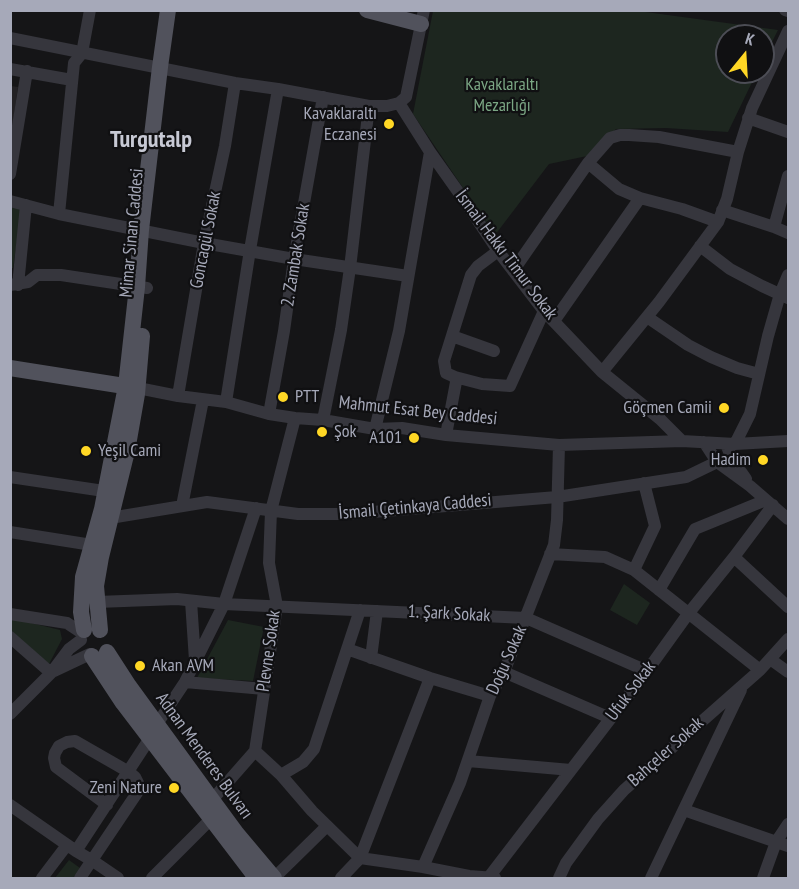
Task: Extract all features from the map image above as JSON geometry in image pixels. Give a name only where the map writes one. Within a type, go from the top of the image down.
[{"type":"main road","name":"Mimar Sinan Caddesi","points":[[132,387],[168,10]]},
{"type":"main road","name":"Mimar Sinan Caddesi","points":[[164,68],[178,10]]},
{"type":"main road","points":[[367,10],[423,17]]},
{"type":"main road","name":"Mahmut Esat Bey Caddesi","points":[[10,368],[132,387]]},
{"type":"main road","points":[[88,380],[102,388],[113,402],[120,417]]},
{"type":"main road","points":[[87,633],[81,612],[83,577],[102,509],[120,417],[132,387]]},
{"type":"main road","points":[[87,633],[97,602],[96,586],[101,557],[127,451],[132,387]]},
{"type":"main road","name":"Adnan Menderes Bulvarı","points":[[87,633],[106,639],[108,646],[96,654],[129,686],[154,731],[211,819],[258,879]]},
{"type":"main road","name":"Adnan Menderes Bulvarı","points":[[154,731],[274,878]]},
{"type":"street","points":[[59,214],[74,63],[82,53],[90,10]]},
{"type":"street","points":[[10,38],[236,83],[278,88],[369,106],[387,106],[399,104],[406,97],[423,17]]},
{"type":"street","points":[[602,372],[647,317],[717,222],[727,199],[748,118],[789,31]]},
{"type":"street","points":[[10,69],[72,80]]},
{"type":"street","points":[[10,174],[27,72]]},
{"type":"street","name":"Goncagül Sokak","points":[[178,396],[204,243],[236,83]]},
{"type":"street","points":[[226,402],[249,250],[278,88]]},
{"type":"street","name":"2. Zambak Sokak","points":[[269,414],[323,97]]},
{"type":"street","name":"İsmail Hakkı Timur Sokak","points":[[399,104],[498,250],[544,311],[602,372],[660,419],[682,441]]},
{"type":"street","points":[[323,420],[341,330],[369,106]]},
{"type":"street","points":[[748,118],[789,132]]},
{"type":"street","points":[[513,271],[588,164],[610,138],[620,135],[659,137],[738,152]]},
{"type":"street","points":[[375,429],[399,331],[430,152]]},
{"type":"street","points":[[588,164],[619,189],[640,198],[682,209],[717,222]]},
{"type":"street","points":[[774,227],[789,176]]},
{"type":"street","points":[[554,321],[640,198]]},
{"type":"street","points":[[10,201],[59,214],[204,243],[408,276]]},
{"type":"street","points":[[26,205],[14,285],[28,282],[37,275],[61,275],[142,287]]},
{"type":"street","points":[[722,210],[789,233]]},
{"type":"street","points":[[700,246],[730,269],[784,296]]},
{"type":"street","points":[[498,250],[471,274],[444,361],[446,373],[482,384],[510,386],[544,311]]},
{"type":"street","points":[[750,486],[732,459],[731,444],[750,414],[759,374],[789,275]]},
{"type":"street","points":[[647,317],[688,345],[711,357],[759,374]]},
{"type":"street","points":[[452,336],[494,351]]},
{"type":"street","points":[[446,435],[455,377]]},
{"type":"street","name":"Mahmut Esat Bey Caddesi","points":[[132,387],[226,402],[269,414],[375,429],[402,429],[559,445],[682,441],[731,444],[789,441]]},
{"type":"street","points":[[182,506],[203,400]]},
{"type":"street","name":"Plevne Sokak","points":[[255,752],[277,606],[269,563],[271,511],[295,418]]},
{"type":"street","points":[[704,442],[717,462],[789,519]]},
{"type":"street","name":"Doğu Sokak","points":[[423,867],[468,761],[490,696],[504,672],[554,545],[559,445]]},
{"type":"street","name":"İsmail Çetinkaya Caddesi","points":[[110,518],[207,502],[298,514],[348,514],[557,496],[686,477],[717,462]]},
{"type":"street","points":[[10,477],[104,491]]},
{"type":"street","points":[[634,570],[656,526],[644,483]]},
{"type":"street","points":[[659,590],[695,529],[769,502]]},
{"type":"street","name":"Ufuk Sokak","points":[[493,878],[688,614],[734,557],[769,502]]},
{"type":"street","points":[[42,879],[72,848],[107,804],[185,682],[224,604],[256,508]]},
{"type":"street","points":[[10,531],[92,545]]},
{"type":"street","points":[[550,554],[605,557],[634,570],[760,670]]},
{"type":"street","points":[[734,557],[789,606]]},
{"type":"street","name":"1. Şark Sokak","points":[[97,602],[177,599],[224,604],[526,618],[647,671]]},
{"type":"street","points":[[191,601],[195,662]]},
{"type":"street","points":[[281,775],[303,762],[314,749],[360,610]]},
{"type":"street","points":[[371,658],[377,611]]},
{"type":"street","points":[[10,614],[67,623],[87,633],[69,649],[51,673],[10,714]]},
{"type":"street","points":[[10,637],[51,673]]},
{"type":"street","name":"Bahçeler Sokak","points":[[559,879],[567,863],[598,819],[624,790],[760,670],[787,643]]},
{"type":"street","points":[[347,649],[490,696]]},
{"type":"street","points":[[51,673],[96,654]]},
{"type":"street","points":[[770,659],[789,672]]},
{"type":"street","points":[[504,672],[610,718]]},
{"type":"street","points":[[341,879],[360,858],[430,678]]},
{"type":"street","points":[[185,682],[264,688]]},
{"type":"street","points":[[651,879],[743,685]]},
{"type":"street","points":[[80,879],[137,793],[138,783],[129,772],[75,741],[63,743],[57,749],[54,758],[56,767],[107,804]]},
{"type":"street","points":[[212,800],[255,752],[281,775],[312,811],[360,858],[423,867],[468,877],[493,878]]},
{"type":"street","points":[[468,761],[571,770]]},
{"type":"street","points":[[10,805],[118,879]]},
{"type":"street","points":[[684,810],[789,846]]},
{"type":"street","points":[[152,879],[211,819]]},
{"type":"street","points":[[763,879],[776,842],[789,824]]},
{"type":"street","points":[[274,878],[327,826]]},
{"type":"shaded area","points":[[11,86],[18,87],[11,136]]},
{"type":"green space","name":"Kavaklaraltı Mezarlığı","points":[[631,10],[734,24],[715,24],[715,84],[751,84],[728,132],[666,128],[616,129],[587,156],[549,164],[495,235],[413,114],[433,11]]},
{"type":"green space","points":[[11,206],[22,208],[13,268],[11,268]]},
{"type":"green space","points":[[624,584],[650,603],[637,625],[610,610]]},
{"type":"green space","points":[[11,618],[60,630],[62,639],[49,664],[11,631]]},
{"type":"green space","points":[[228,620],[264,627],[253,681],[197,678]]},
{"type":"green space","points":[[69,860],[80,868],[73,878],[55,878]]},
{"type":"place","name":"Kavaklaraltı Eczanesi","points":[[389,124]]},
{"type":"place","name":"PTT","points":[[283,397]]},
{"type":"place","name":"Göçmen Camii","points":[[724,408]]},
{"type":"place","name":"Şok","points":[[322,432]]},
{"type":"place","name":"A101","points":[[414,438]]},
{"type":"place","name":"Yeşil Cami","points":[[86,451]]},
{"type":"place","name":"Hadim","points":[[763,460]]},
{"type":"place","name":"Akan AVM","points":[[140,666]]},
{"type":"place","name":"Zeni Nature","points":[[174,788]]},
{"type":"district","name":"Turgutalp","points":[[151,140]]}]
